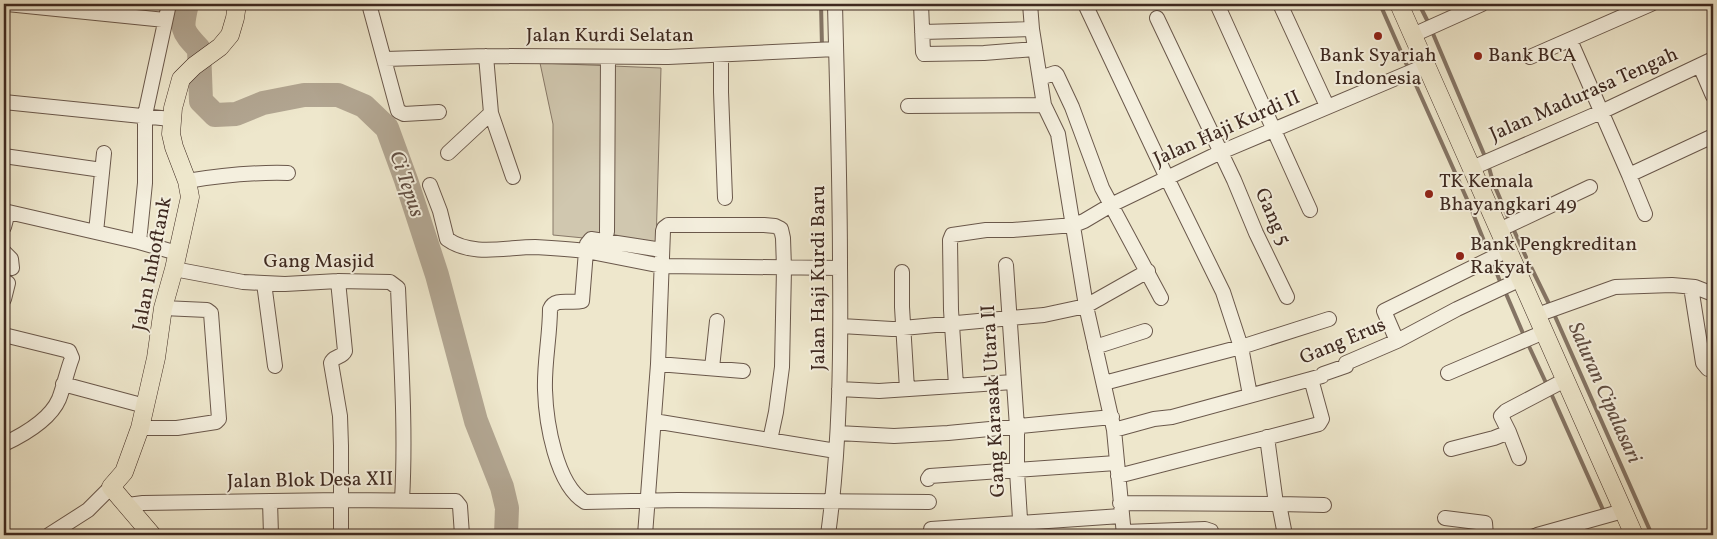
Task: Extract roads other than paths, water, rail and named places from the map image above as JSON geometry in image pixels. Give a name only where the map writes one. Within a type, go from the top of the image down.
[{"type":"main road","name":"Jalan Inhoftank","points":[[111,488],[124,472],[140,428],[159,341],[172,256],[190,197],[187,181],[171,134],[160,117],[172,108],[182,79],[200,61],[220,47],[230,35],[237,4]]},
{"type":"main road","points":[[1399,4],[1521,279],[1547,311],[1544,332],[1634,535]]},
{"type":"main road","points":[[111,488],[152,535]]},
{"type":"street","points":[[7,4],[165,20]]},
{"type":"street","points":[[139,242],[144,183],[160,117],[165,20],[169,4]]},
{"type":"street","points":[[369,4],[398,111],[404,114],[439,112]]},
{"type":"street","name":"Jalan Haji Kurdi Baru","points":[[828,535],[833,500],[838,433],[841,326],[840,166],[834,4]]},
{"type":"street","points":[[921,4],[923,52],[926,54],[984,53],[1035,49]]},
{"type":"street","points":[[1030,4],[1044,105],[1058,134],[1086,306],[1113,424],[1124,534],[1205,528],[1212,533]]},
{"type":"street","points":[[1085,4],[1223,292],[1241,347],[1250,395]]},
{"type":"street","points":[[1217,4],[1310,210]]},
{"type":"street","points":[[1280,4],[1327,106]]},
{"type":"street","points":[[1413,35],[1482,4]]},
{"type":"street","points":[[1530,58],[1651,4]]},
{"type":"street","name":"Gang 5","points":[[1157,18],[1287,297]]},
{"type":"street","points":[[922,32],[1032,29]]},
{"type":"street","points":[[1570,40],[1646,214]]},
{"type":"street","name":"Jalan Kurdi Selatan","points":[[385,59],[486,56],[608,57],[721,55],[836,49]]},
{"type":"street","points":[[721,55],[725,198]]},
{"type":"street","points":[[486,56],[491,113],[513,177]]},
{"type":"street","points":[[607,232],[608,57]]},
{"type":"street","name":"Jalan Madurasa Tengah","points":[[1472,168],[1601,112],[1713,59]]},
{"type":"street","name":"Jalan Haji Kurdi II","points":[[1074,225],[1221,152],[1426,65]]},
{"type":"street","points":[[1700,66],[1713,96]]},
{"type":"street","points":[[1040,78],[1057,74],[1072,107],[1102,188],[1161,298]]},
{"type":"street","points":[[4,102],[160,117]]},
{"type":"street","points":[[908,106],[1044,105]]},
{"type":"street","points":[[448,152],[491,113]]},
{"type":"street","points":[[1629,175],[1713,136]]},
{"type":"street","points":[[96,232],[104,153]]},
{"type":"street","points":[[4,156],[102,170]]},
{"type":"street","points":[[187,181],[220,175],[255,172],[288,173]]},
{"type":"street","points":[[430,185],[440,211],[447,240],[454,244],[481,250],[534,247],[586,251],[662,266],[840,268]]},
{"type":"street","points":[[1499,230],[1590,187]]},
{"type":"street","points":[[4,227],[6,212]]},
{"type":"street","name":"Gang Masjid","points":[[6,212],[139,242],[215,277],[285,284],[338,281],[390,282],[398,288],[403,414],[404,470],[402,500]]},
{"type":"street","points":[[644,535],[658,364],[664,228],[676,224],[775,226],[781,230],[784,268],[782,367],[770,440]]},
{"type":"street","points":[[956,385],[950,249],[952,235],[986,230],[1013,230],[1074,225]]},
{"type":"street","points":[[662,250],[590,239],[586,251],[582,301],[575,303],[556,302],[550,310],[545,389],[550,430],[563,476],[568,485],[581,499],[585,502],[648,500],[929,502]]},
{"type":"street","points":[[1397,341],[1384,311],[1508,250]]},
{"type":"street","points":[[4,252],[11,258],[12,268]]},
{"type":"street","name":"Gang Karasak Utara II","points":[[1006,265],[1017,427],[1017,470],[1021,529]]},
{"type":"street","points":[[841,326],[892,330],[1044,315],[1086,306],[1148,271]]},
{"type":"street","points":[[902,272],[907,389]]},
{"type":"street","name":"Gang Erus","points":[[838,433],[894,436],[1017,427],[1113,424],[1172,417],[1311,379],[1346,366],[1346,363],[1397,341],[1457,309],[1521,279]]},
{"type":"street","points":[[338,281],[345,351],[343,355],[333,359],[331,367],[340,416],[342,446],[342,535]]},
{"type":"street","points":[[4,299],[8,283]]},
{"type":"street","points":[[264,283],[275,366]]},
{"type":"street","points":[[1547,311],[1615,287],[1672,285],[1691,287],[1713,294]]},
{"type":"street","points":[[1691,287],[1703,363],[1708,369],[1713,369]]},
{"type":"street","points":[[140,428],[178,428],[216,422],[219,418],[211,313],[207,310],[163,308]]},
{"type":"street","points":[[1104,383],[1241,347],[1329,319]]},
{"type":"street","points":[[712,368],[718,321]]},
{"type":"street","points":[[1095,348],[1145,330]]},
{"type":"street","points":[[1448,373],[1544,332]]},
{"type":"street","points":[[4,335],[71,353],[72,358],[59,399],[46,417],[18,437],[4,444]]},
{"type":"street","points":[[658,364],[743,371]]},
{"type":"street","points":[[928,479],[930,476],[1017,470],[1117,469],[1266,437],[1321,423],[1322,419],[1311,379]]},
{"type":"street","points":[[1519,458],[1501,416],[1506,411],[1565,380]]},
{"type":"street","points":[[839,389],[879,391],[1013,382]]},
{"type":"street","points":[[63,384],[145,406]]},
{"type":"street","points":[[654,421],[836,451]]},
{"type":"street","points":[[1450,449],[1494,438],[1509,432]]},
{"type":"street","points":[[1266,437],[1285,535]]},
{"type":"street","points":[[49,535],[88,510],[111,488]]},
{"type":"street","points":[[270,501],[271,535]]},
{"type":"street","name":"Jalan Blok Desa XII","points":[[128,506],[143,503],[270,501],[456,501],[459,503],[461,514],[462,535]]},
{"type":"street","points":[[931,535],[931,529],[1021,529],[1121,510],[1278,504],[1324,505]]},
{"type":"street","points":[[1537,535],[1623,511]]},
{"type":"street","points":[[1445,518],[1485,523],[1486,535]]},
{"type":"waterway","name":"Ci Tepus","points":[[187,4],[183,24],[186,33],[199,49],[201,101],[215,115],[236,114],[263,103],[304,95],[338,95],[364,106],[387,128],[437,275],[476,421],[502,487],[507,508],[506,535]]},
{"type":"waterway","points":[[821,4],[822,47]]},
{"type":"waterway","points":[[1380,4],[1409,70]]},
{"type":"waterway","name":"Saluran Cipalasari","points":[[1419,4],[1429,24]]},
{"type":"waterway","name":"Saluran Cipalasari","points":[[1431,29],[1486,159]]},
{"type":"waterway","points":[[1411,74],[1470,206]]},
{"type":"waterway","name":"Saluran Cipalasari","points":[[1488,164],[1493,182],[1510,222]]},
{"type":"waterway","points":[[1472,211],[1490,256]]},
{"type":"waterway","name":"Saluran Cipalasari","points":[[1512,226],[1526,257]]},
{"type":"waterway","points":[[1492,261],[1501,284]]},
{"type":"waterway","name":"Saluran Cipalasari","points":[[1529,263],[1554,314],[1652,535]]},
{"type":"waterway","points":[[1504,289],[1525,338]]},
{"type":"waterway","points":[[1527,342],[1547,385]]},
{"type":"waterway","points":[[1550,391],[1604,512]]},
{"type":"waterway","points":[[1516,535],[1534,530]]},
{"type":"place","name":"Bank Syariah Indonesia","points":[[1378,36]]},
{"type":"place","name":"Bank BCA","points":[[1478,56]]},
{"type":"place","name":"TK Kemala Bhayangkari 49","points":[[1429,194]]},
{"type":"place","name":"Bank Pengkreditan Rakyat","points":[[1460,256]]}]
